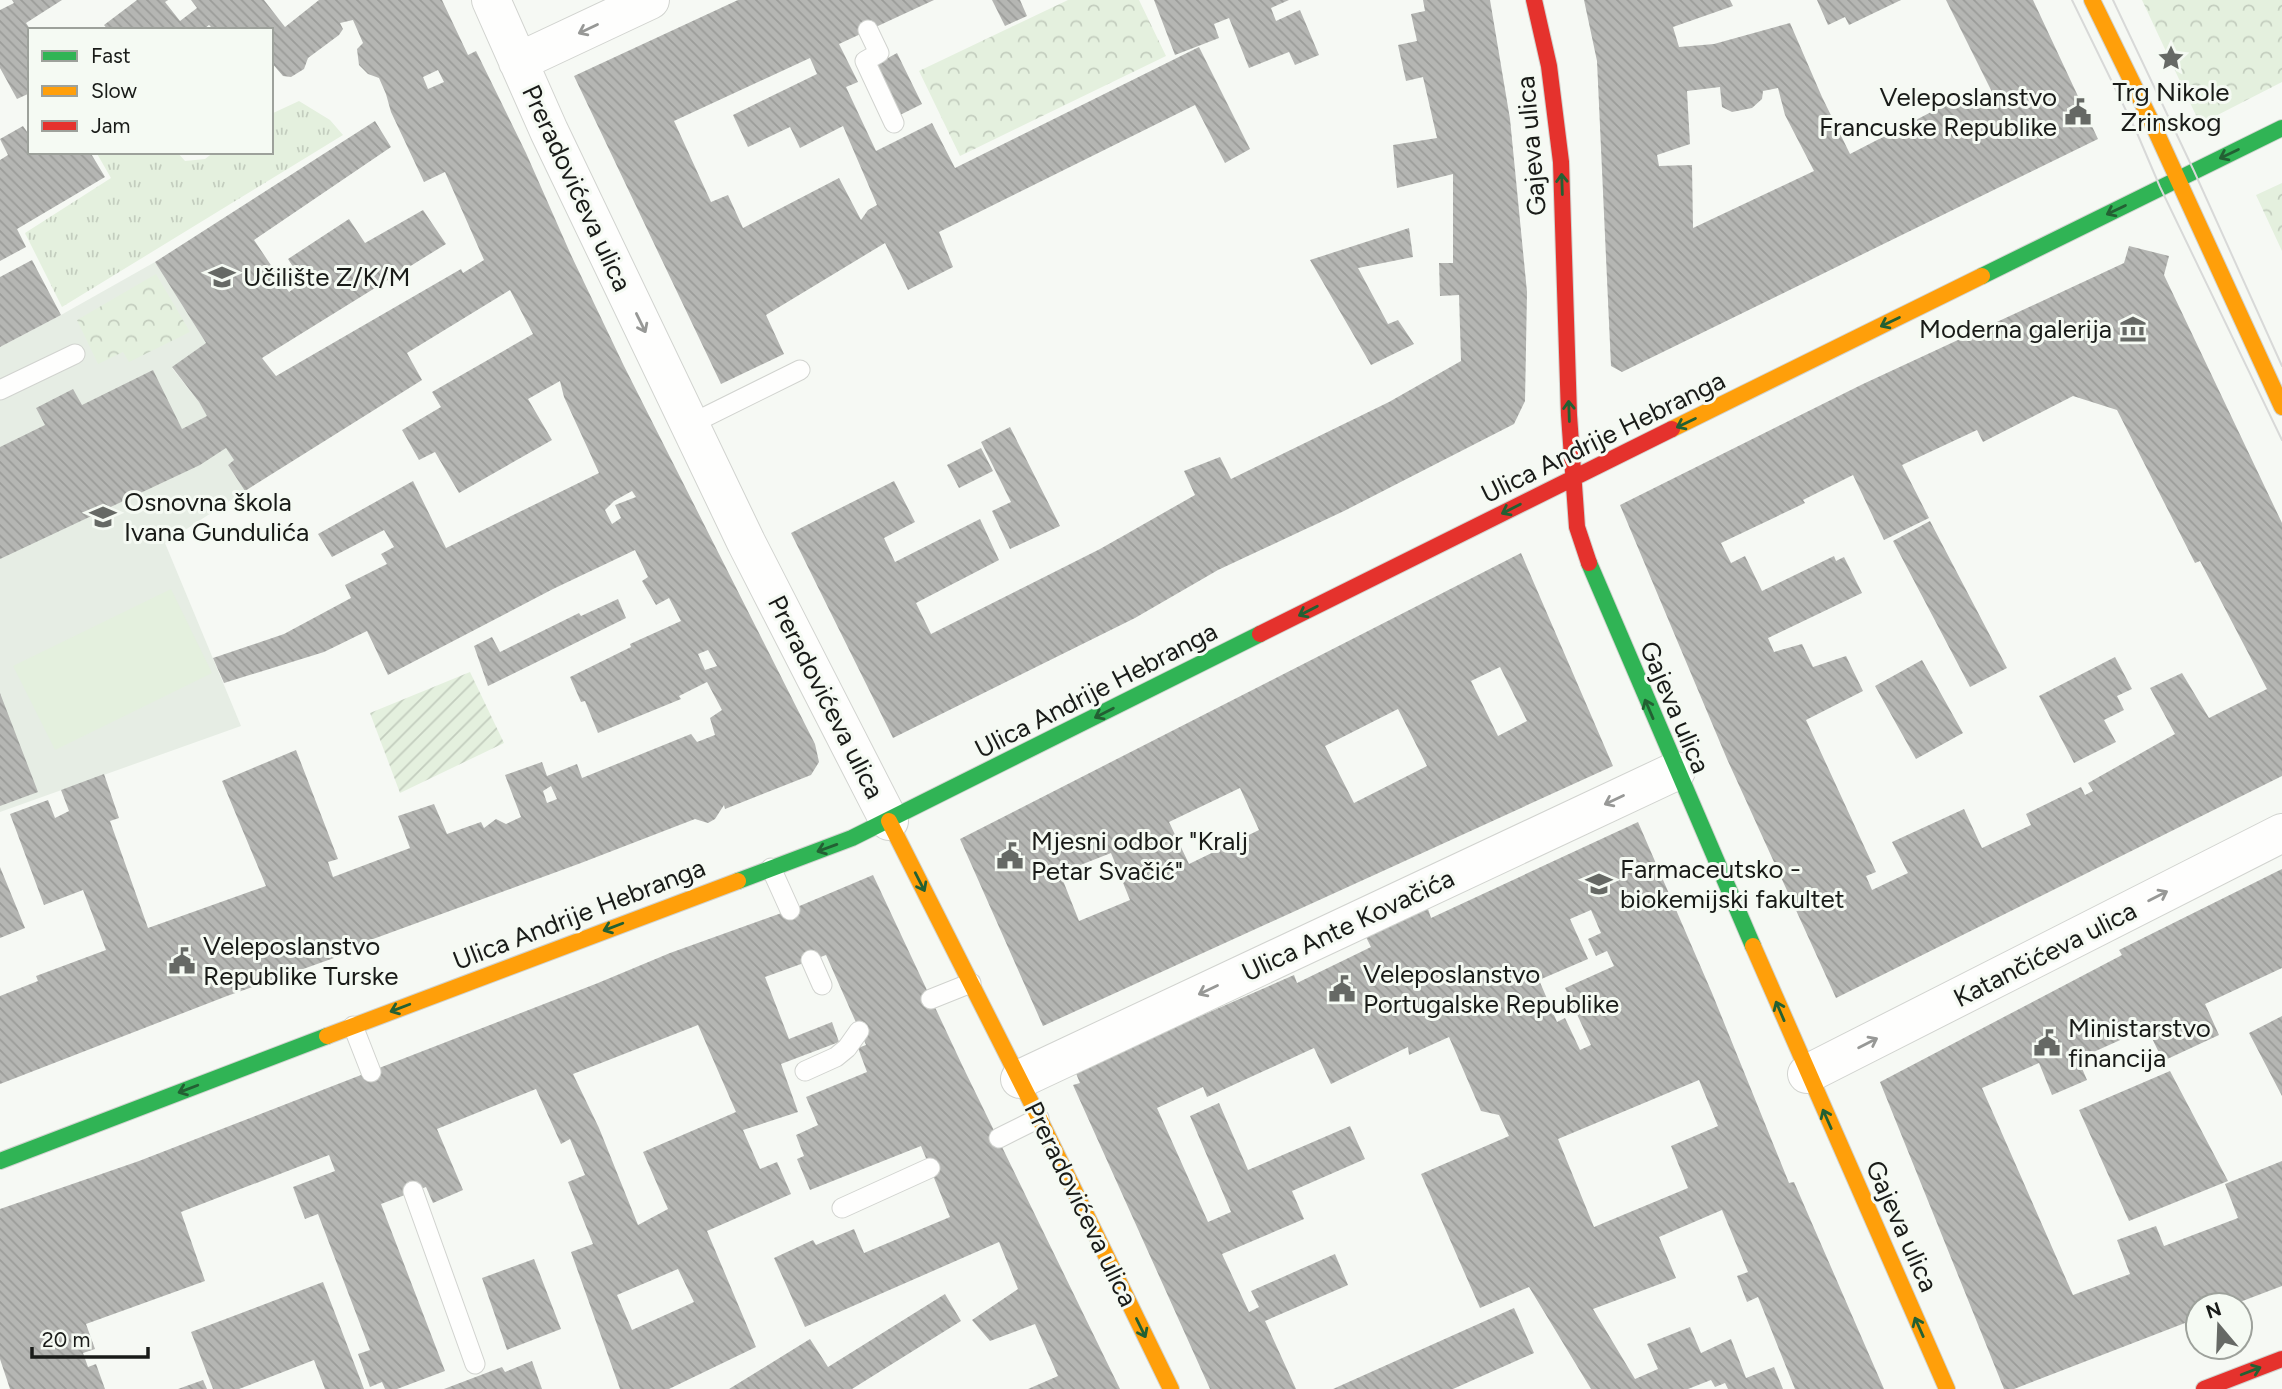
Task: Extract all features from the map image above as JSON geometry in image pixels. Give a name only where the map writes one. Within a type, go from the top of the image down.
[{"type":"main road","name":"Gajeva ulica","points":[[1534,0],[1549,66],[1561,162],[1572,479],[1577,527],[1594,580],[1807,1074],[1947,1389]]},
{"type":"main road","points":[[2092,0],[2282,407]]},
{"type":"main road","name":"Ulica Andrije Hebranga","points":[[0,1161],[852,838],[890,821],[1572,479],[2282,128]]},
{"type":"main road","name":"Preradovićeva ulica","points":[[890,821],[1020,1079],[1171,1389]]},
{"type":"main road","points":[[2204,1389],[2282,1359]]},
{"type":"street","name":"Preradovićeva ulica","points":[[491,0],[577,192],[746,542],[890,821]]},
{"type":"street","points":[[517,62],[650,0]]},
{"type":"street","name":"Ulica Ante Kovačića","points":[[1020,1079],[1676,771]]},
{"type":"street","name":"Katančićeva ulica","points":[[1807,1074],[2282,833]]},
{"type":"lane","points":[[868,30],[879,53],[865,61],[894,123]]},
{"type":"lane","points":[[0,390],[75,354]]},
{"type":"lane","points":[[691,424],[800,370]]},
{"type":"lane","points":[[771,868],[790,911]]},
{"type":"lane","points":[[811,960],[822,985]]},
{"type":"lane","points":[[931,999],[971,983]]},
{"type":"lane","points":[[354,1026],[371,1072]]},
{"type":"lane","points":[[805,1070],[836,1057],[847,1048],[859,1031]]},
{"type":"lane","points":[[999,1138],[1039,1118]]},
{"type":"lane","points":[[842,1208],[930,1168]]},
{"type":"lane","points":[[413,1191],[475,1364]]},
{"type":"shaded area","name":"Osnovna škola Ivana Gundulića","points":[[155,262],[206,343],[172,368],[199,402],[234,460],[228,465],[245,491],[165,543],[241,726],[0,812],[0,347]]},
{"type":"green space","points":[[1068,0],[1139,0],[1166,56],[960,156],[919,71]]},
{"type":"green space","points":[[2142,0],[2282,0],[2282,82],[2200,124]]},
{"type":"green space","points":[[299,101],[330,120],[343,135],[62,307],[25,233],[111,178],[97,154],[179,154],[185,161],[205,159],[211,154],[273,154],[273,113]]},
{"type":"green space","points":[[2282,183],[2282,251],[2256,195]]},
{"type":"green space","points":[[156,274],[190,332],[129,362],[123,352],[98,364],[77,320]]},
{"type":"green space","points":[[171,589],[212,673],[55,750],[13,666]]},
{"type":"green space","points":[[470,672],[504,743],[400,793],[370,713]]},
{"type":"building","points":[[12,0],[62,0],[26,23],[29,28],[28,94],[17,99],[0,68],[0,10],[14,3]]},
{"type":"building","points":[[137,0],[168,0],[165,2],[180,21],[197,8],[191,0],[264,0],[285,27],[319,0],[442,0],[468,55],[476,51],[624,366],[815,744],[819,762],[811,775],[725,809],[724,805],[715,819],[708,823],[695,819],[332,954],[334,958],[227,996],[0,1084],[0,996],[38,981],[36,976],[106,950],[83,890],[44,905],[10,814],[48,800],[55,818],[69,811],[61,790],[104,774],[119,818],[110,821],[148,928],[266,886],[222,781],[296,750],[338,859],[328,862],[333,877],[410,848],[398,816],[434,804],[447,834],[481,822],[484,828],[496,819],[506,824],[521,817],[505,775],[542,762],[547,776],[577,764],[582,778],[691,734],[697,742],[715,735],[710,718],[722,710],[707,682],[679,696],[681,699],[598,733],[585,701],[581,702],[570,677],[631,647],[630,644],[681,621],[669,598],[656,605],[642,581],[648,577],[635,550],[553,589],[388,675],[367,631],[324,652],[224,683],[213,658],[284,634],[351,598],[345,585],[387,564],[381,554],[394,547],[384,530],[332,557],[318,534],[413,481],[446,548],[599,473],[564,397],[560,381],[528,399],[552,440],[459,493],[435,452],[419,460],[402,430],[441,407],[432,392],[533,334],[510,290],[407,353],[422,380],[245,491],[228,465],[234,460],[226,448],[200,465],[0,559],[0,447],[45,425],[36,408],[73,389],[82,405],[153,370],[182,429],[207,416],[172,367],[206,343],[155,262],[375,121],[391,147],[254,240],[289,292],[303,282],[288,259],[349,219],[365,243],[423,210],[446,244],[262,358],[276,376],[461,269],[463,273],[484,260],[445,172],[424,182],[391,112],[379,78],[368,74],[359,65],[357,49],[363,43],[353,20],[340,23],[343,29],[339,35],[308,58],[304,69],[291,77],[283,76],[273,64],[273,28],[212,28],[209,25],[205,28],[106,28],[104,25]],"holes":[[[438,70],[444,82],[428,89],[423,77]],[[632,491],[636,497],[615,505],[621,518],[612,524],[605,510],[614,501]],[[708,650],[717,666],[705,670],[698,654]],[[551,786],[557,799],[547,803],[543,791]]]},
{"type":"building","points":[[738,0],[934,0],[839,44],[858,82],[846,87],[876,151],[932,123],[955,168],[1199,47],[1250,149],[1225,163],[1195,105],[939,232],[953,267],[908,290],[885,243],[766,315],[784,354],[721,384],[574,76]],"holes":[[[810,58],[817,74],[733,115],[748,147],[790,127],[800,148],[843,126],[877,205],[868,210],[861,220],[839,178],[743,228],[728,195],[711,202],[674,121]]]},
{"type":"building","points":[[992,0],[1020,0],[1027,16],[1005,26]]},
{"type":"building","points":[[1154,0],[1289,0],[1271,8],[1276,21],[1300,10],[1319,55],[1295,65],[1289,52],[1249,68],[1229,18],[1214,24],[1219,38],[1175,55]]},
{"type":"building","points":[[1423,0],[1490,0],[1510,119],[1527,292],[1525,401],[1514,424],[1344,511],[1218,570],[1135,618],[893,738],[791,533],[894,481],[915,522],[884,538],[895,562],[980,519],[999,560],[916,603],[931,634],[1100,549],[1195,495],[1184,471],[1220,457],[1231,479],[1389,402],[1461,361],[1459,295],[1440,296],[1439,263],[1453,263],[1453,174],[1397,188],[1393,145],[1437,138],[1423,77],[1406,81],[1398,45],[1417,41],[1411,14],[1425,11]]},
{"type":"building","points":[[1584,0],[1730,0],[1733,6],[1673,27],[1679,47],[1714,44],[1790,23],[1850,154],[1968,93],[1972,102],[1992,92],[1946,0],[2033,0],[2098,139],[1622,372],[1611,366],[1597,61]],"holes":[[[1720,87],[1722,107],[1732,112],[1752,108],[1762,99],[1763,91],[1778,88],[1785,115],[1814,171],[1693,228],[1692,165],[1659,166],[1657,155],[1690,144],[1687,91]]]},
{"type":"building","points":[[1817,0],[1901,0],[1849,25],[1845,17],[1828,25]]},
{"type":"building","points":[[897,53],[922,104],[900,115],[875,65]]},
{"type":"building","points":[[23,126],[28,133],[28,154],[91,154],[105,177],[17,229],[26,247],[0,261],[0,160],[8,155],[0,139]]},
{"type":"building","points":[[1409,228],[1413,257],[1358,268],[1388,324],[1398,320],[1414,344],[1371,365],[1310,260]]},
{"type":"building","points":[[2129,246],[2169,256],[2164,275],[2282,523],[2282,776],[1836,998],[1727,759],[1620,505],[1863,384],[2124,263]],"holes":[[[2073,396],[2117,410],[2195,563],[2200,561],[2267,689],[2209,718],[2182,673],[2150,688],[2175,734],[2088,783],[2093,791],[2085,795],[2081,787],[2026,814],[2031,825],[1982,848],[1964,809],[1892,842],[1908,873],[1872,890],[1866,876],[1876,872],[1806,720],[1863,691],[1846,656],[1813,667],[1802,644],[1774,652],[1768,638],[1862,593],[1844,557],[1836,561],[1834,556],[1762,591],[1745,556],[1731,563],[1721,543],[1805,503],[1803,500],[1853,475],[1884,540],[1929,518],[1902,465],[1977,430],[1983,442]]]},
{"type":"building","points":[[32,260],[61,315],[0,347],[0,277]]},
{"type":"building","points":[[1010,427],[1060,526],[1010,549],[992,511],[1011,502],[981,442]]},
{"type":"building","points":[[981,448],[993,471],[959,488],[947,465]]},
{"type":"building","points":[[1930,521],[2007,668],[1970,687],[1893,541]]},
{"type":"building","points":[[1521,553],[1613,766],[1043,1026],[960,839]],"holes":[[[1500,667],[1527,721],[1498,736],[1471,681]],[[1398,709],[1427,766],[1354,803],[1325,746]],[[1240,788],[1259,830],[1189,864],[1169,822]],[[1111,853],[1130,900],[1079,921],[1060,873]]]},
{"type":"building","points":[[618,599],[626,618],[488,686],[474,646],[492,637],[500,652],[579,613],[581,616]]},
{"type":"building","points":[[2115,657],[2132,689],[2117,696],[2124,710],[2104,720],[2116,742],[2074,763],[2039,696]]},
{"type":"building","points":[[1922,660],[1963,733],[1916,759],[1875,686]]},
{"type":"building","points":[[0,693],[38,792],[0,806]]},
{"type":"building","points":[[1638,822],[1712,993],[1789,1183],[1794,1182],[1884,1389],[1795,1389],[1758,1297],[1747,1302],[1737,1276],[1748,1272],[1722,1210],[1659,1237],[1676,1278],[1593,1309],[1635,1379],[1658,1369],[1647,1344],[1690,1327],[1701,1353],[1731,1339],[1746,1378],[1774,1367],[1783,1389],[1728,1389],[1725,1383],[1715,1387],[1711,1380],[1688,1389],[1591,1389],[1529,1287],[1480,1308],[1421,1174],[1509,1136],[1499,1115],[1481,1111],[1449,1037],[1409,1055],[1408,1047],[1331,1084],[1314,1048],[1207,1097],[1203,1087],[1157,1108],[1208,1222],[1231,1212],[1190,1116],[1219,1103],[1248,1170],[1350,1126],[1365,1159],[1292,1191],[1304,1219],[1222,1254],[1249,1312],[1259,1307],[1251,1291],[1335,1254],[1348,1285],[1265,1321],[1296,1389],[1210,1389],[1073,1085],[1080,1083],[1075,1071],[1294,975],[1297,983],[1371,947],[1366,937],[1428,909],[1431,918]],"holes":[[[1591,910],[1601,933],[1588,939],[1596,956],[1607,951],[1614,966],[1565,988],[1591,1045],[1580,1050],[1565,1018],[1557,1022],[1539,980],[1588,959],[1570,919]],[[1699,1080],[1718,1126],[1671,1146],[1688,1188],[1594,1227],[1558,1139]]]},
{"type":"building","points":[[0,867],[25,928],[0,938]]},
{"type":"building","points":[[2282,869],[2282,968],[2205,1004],[2219,1035],[2163,1061],[2147,1028],[2078,1059],[2087,1080],[2052,1095],[2039,1063],[1982,1088],[2073,1295],[2130,1274],[2117,1240],[2156,1226],[2164,1246],[2238,1218],[2225,1184],[2282,1161],[2282,1286],[2254,1297],[2254,1291],[2184,1291],[2184,1323],[2014,1389],[2004,1389],[1880,1082],[2122,955],[2119,950]]},
{"type":"building","points":[[873,875],[1120,1389],[1028,1389],[1058,1376],[1035,1324],[990,1341],[972,1320],[1018,1289],[999,1242],[805,1327],[774,1258],[813,1240],[816,1245],[854,1229],[864,1253],[950,1217],[921,1146],[810,1190],[797,1159],[804,1156],[796,1135],[818,1125],[806,1097],[867,1072],[858,1048],[866,1045],[826,955],[765,977],[789,1039],[832,1022],[839,1042],[781,1064],[798,1112],[743,1130],[760,1169],[777,1162],[791,1194],[707,1231],[756,1347],[669,1389],[620,1389],[571,1252],[593,1244],[568,1182],[585,1175],[570,1139],[561,1144],[536,1089],[437,1129],[463,1190],[433,1203],[426,1187],[381,1204],[445,1371],[397,1389],[385,1389],[382,1382],[370,1387],[358,1354],[370,1350],[318,1214],[305,1219],[293,1187],[335,1171],[329,1155],[181,1212],[205,1281],[86,1324],[95,1349],[83,1353],[88,1367],[96,1364],[105,1389],[10,1389],[0,1359],[0,1209],[139,1161],[670,953],[790,910]],"holes":[[[698,1025],[736,1112],[643,1152],[668,1209],[638,1225],[599,1128],[573,1074]],[[678,1269],[694,1302],[632,1330],[617,1295]]]},
{"type":"building","points":[[2282,1016],[2282,1096],[2249,1033]]},
{"type":"building","points":[[2170,1071],[2228,1181],[2129,1221],[2079,1110]]},
{"type":"building","points":[[534,1259],[561,1329],[507,1350],[482,1278]]},
{"type":"building","points":[[323,1282],[364,1389],[325,1389],[314,1360],[239,1389],[213,1389],[191,1332]]},
{"type":"building","points":[[945,1294],[961,1321],[852,1389],[729,1389],[810,1339],[828,1367]]},
{"type":"building","points":[[1514,1308],[1534,1353],[1453,1389],[1333,1389]]},
{"type":"building","points":[[532,1361],[542,1389],[444,1389],[502,1367],[505,1372]]},
{"type":"building","points":[[203,1380],[207,1389],[178,1389]]},
{"type":"tram line","points":[[2072,0],[2282,440]]},
{"type":"tram line","points":[[2113,0],[2282,366]]},
{"type":"traffic: fast","points":[[1982,276],[2282,128]]},
{"type":"traffic: fast","points":[[1589,563],[1753,946]]},
{"type":"traffic: fast","points":[[738,881],[852,838],[1260,634]]},
{"type":"traffic: fast","points":[[0,1161],[327,1036]]},
{"type":"traffic: slow","points":[[2092,0],[2153,125],[2282,407]]},
{"type":"traffic: slow","points":[[1672,429],[1982,276]]},
{"type":"traffic: slow","points":[[889,821],[1039,1118],[1171,1389]]},
{"type":"traffic: slow","points":[[327,1036],[738,881]]},
{"type":"traffic: slow","points":[[1753,946],[1947,1389]]},
{"type":"traffic: jam","points":[[1534,0],[1549,66],[1561,162],[1569,415],[1577,527],[1589,563]]},
{"type":"traffic: jam","points":[[1260,634],[1672,429]]},
{"type":"traffic: jam","points":[[2204,1389],[2282,1359]]},
{"type":"place","name":"Trg Nikole Zrinskog","points":[[2171,58]]},
{"type":"place","name":"Veleposlanstvo Francuske Republike","points":[[2078,112]]},
{"type":"place","name":"Učilište Z/K/M","points":[[222,277]]},
{"type":"place","name":"Moderna galerija","points":[[2133,329]]},
{"type":"place","name":"Osnovna škola Ivana Gundulića","points":[[103,517]]},
{"type":"place","name":"Mjesni odbor \"Kralj Petar Svačić\"","points":[[1010,856]]},
{"type":"place","name":"Farmaceutsko - biokemijski fakultet","points":[[1599,884]]},
{"type":"place","name":"Veleposlanstvo Republike Turske","points":[[182,961]]},
{"type":"place","name":"Veleposlanstvo Portugalske Republike","points":[[1342,989]]},
{"type":"place","name":"Ministarstvo financija","points":[[2047,1043]]}]
